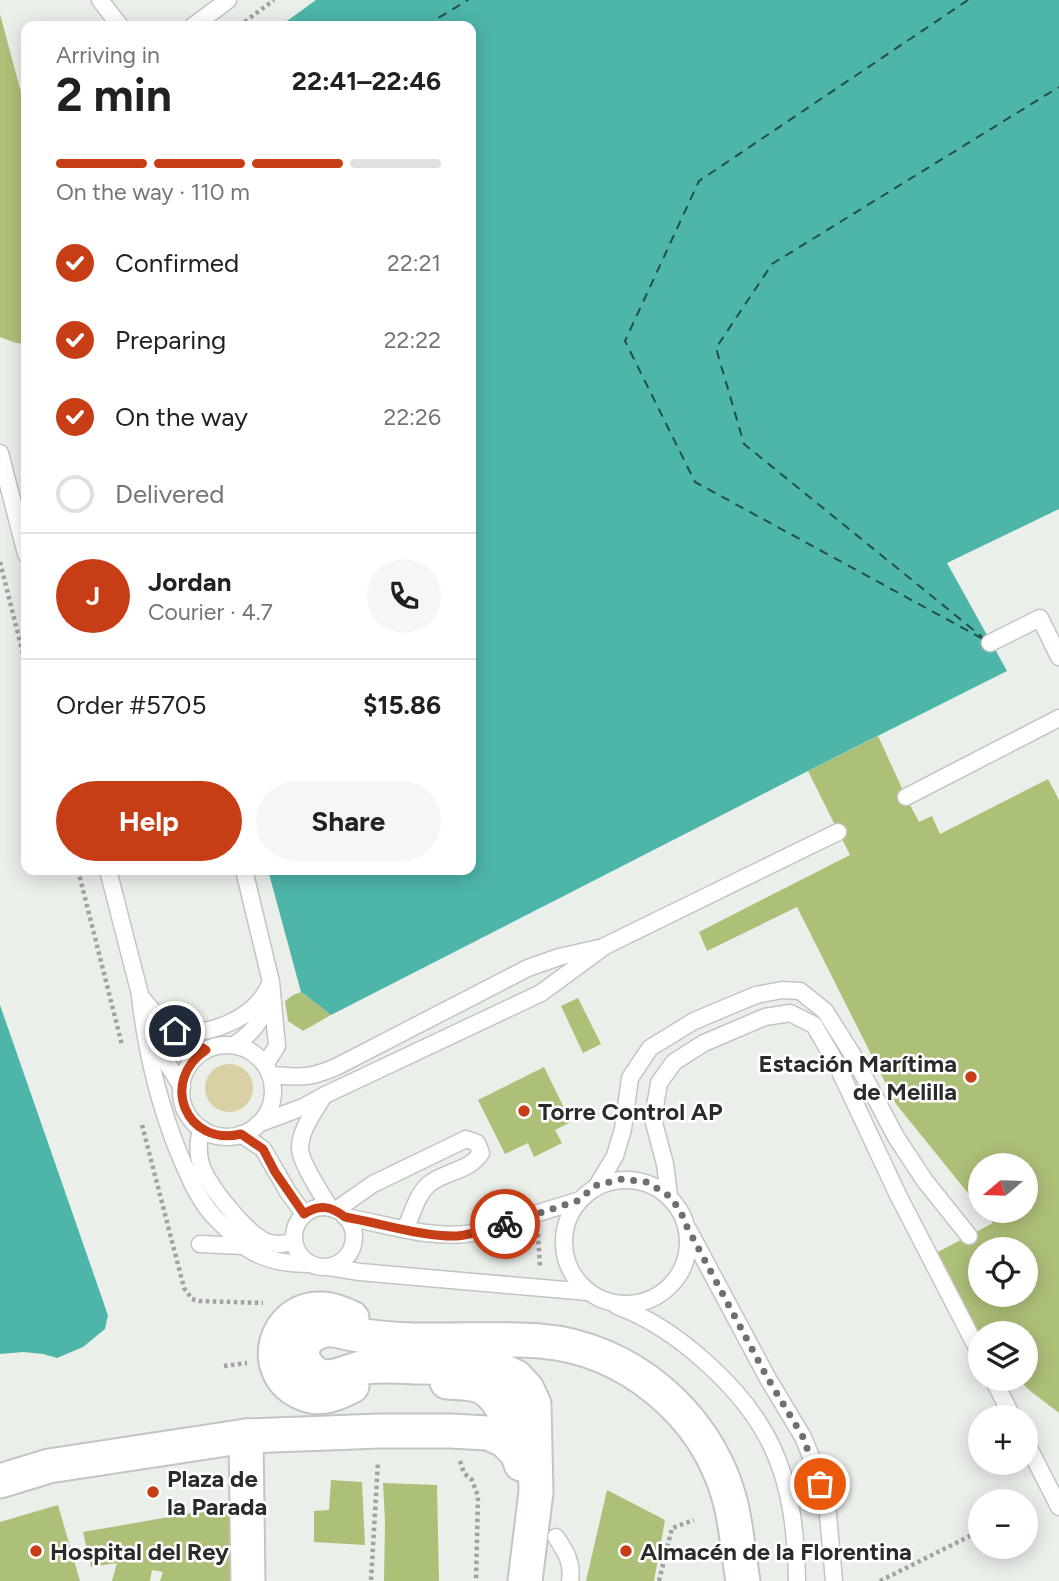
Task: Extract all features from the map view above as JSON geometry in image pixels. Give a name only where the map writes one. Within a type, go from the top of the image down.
[{"type":"street","points":[[525,1581],[536,1492],[534,1404],[527,1390],[503,1393],[468,1383],[380,1380],[353,1385],[324,1397],[307,1396],[292,1388],[280,1375],[275,1358],[276,1343],[282,1328],[293,1317],[307,1310],[323,1309],[382,1325],[542,1328],[573,1332],[603,1341],[631,1355],[678,1391],[700,1413],[733,1466],[751,1526],[754,1557],[750,1581]]},
{"type":"street","points":[[536,1492],[503,1393],[499,1369],[379,1366],[330,1377],[321,1376],[306,1365],[303,1356],[307,1340],[321,1330],[330,1329],[367,1337],[541,1341],[592,1351],[618,1363],[643,1378],[687,1418],[719,1468],[736,1525],[743,1581]]},
{"type":"street","points":[[0,1482],[50,1466],[246,1436],[380,1431],[488,1433],[504,1440],[517,1453],[523,1470],[524,1488],[509,1581]]},
{"type":"street","points":[[246,1436],[248,1581]]},
{"type":"lane","points":[[100,0],[116,21]]},
{"type":"lane","points":[[200,21],[228,0]]},
{"type":"lane","points":[[0,453],[21,535]]},
{"type":"lane","points":[[990,643],[1040,618],[1059,657]]},
{"type":"lane","points":[[906,797],[1059,718]]},
{"type":"lane","points":[[258,1124],[270,1107],[272,1086],[267,1070],[252,1052],[234,1045],[215,1046],[192,1061],[182,1087],[188,1115],[201,1128],[220,1136],[241,1134],[541,993],[605,946],[838,832]]},
{"type":"lane","points":[[109,875],[140,996],[158,1049],[182,1087]]},
{"type":"lane","points":[[245,875],[271,990],[277,1045],[267,1070]]},
{"type":"lane","points":[[267,1070],[304,1078],[316,1075],[528,968],[605,946]]},
{"type":"lane","points":[[175,1031],[190,1034],[239,1019],[250,1012],[271,990]]},
{"type":"lane","points":[[234,1045],[248,1036],[271,990]]},
{"type":"lane","points":[[310,1264],[296,1250],[294,1231],[304,1214],[320,1207],[432,1234],[459,1236],[577,1201],[597,1185],[615,1156],[623,1129],[630,1078],[650,1048],[694,1021],[756,995],[782,990],[800,991],[825,1012],[851,1052],[896,1137],[925,1181],[969,1236]]},
{"type":"lane","points":[[140,996],[162,1021],[206,1050]]},
{"type":"lane","points":[[140,996],[158,1093],[184,1167],[202,1202],[244,1246],[282,1262],[319,1267],[588,1292]]},
{"type":"lane","points":[[669,1196],[665,1164],[653,1119],[659,1083],[674,1062],[704,1043],[765,1017],[790,1013],[814,1026],[836,1063],[898,1195],[968,1331]]},
{"type":"lane","points":[[324,1095],[308,1122],[300,1149],[314,1181],[337,1211],[351,1224],[353,1242],[345,1258],[329,1267]]},
{"type":"lane","points":[[201,1128],[198,1141],[202,1167],[207,1179],[223,1200],[261,1239],[278,1244],[293,1241]]},
{"type":"lane","points":[[241,1134],[263,1149],[304,1214]]},
{"type":"lane","points":[[337,1211],[373,1184],[457,1143],[467,1139],[477,1143],[481,1153],[475,1162],[427,1185],[405,1228]]},
{"type":"lane","points":[[597,1185],[622,1179],[647,1182],[669,1196],[680,1210],[755,1355],[803,1437],[827,1504],[834,1581]]},
{"type":"lane","points":[[577,1201],[565,1223],[563,1249],[571,1273],[588,1292],[638,1314],[687,1346],[738,1396],[773,1448],[786,1487],[793,1523],[797,1581]]},
{"type":"lane","points":[[612,1304],[644,1303],[671,1286],[687,1259],[687,1227]]},
{"type":"lane","points":[[200,1244],[244,1246]]},
{"type":"lane","points":[[1038,1466],[1059,1507]]},
{"type":"lane","points":[[556,1538],[569,1555],[572,1572],[570,1581]]},
{"type":"path","points":[[246,21],[274,0]]},
{"type":"path","points":[[0,562],[21,646]]},
{"type":"path","points":[[533,1215],[540,1251],[539,1289]]},
{"type":"path","points":[[371,1580],[380,1431]]},
{"type":"path","points":[[450,1431],[464,1473],[472,1479],[478,1496],[476,1581]]},
{"type":"path","points":[[659,1581],[672,1528],[694,1520]]},
{"type":"path","points":[[880,1581],[968,1537]]},
{"type":"shaded area","points":[[229,1064],[246,1071],[253,1088],[246,1105],[229,1112],[212,1105],[205,1088],[212,1071]]},
{"type":"water","points":[[316,0],[1059,0],[1059,509],[947,563],[1007,671],[331,1015],[301,992],[269,875],[476,875],[476,21],[287,21]]},
{"type":"water","points":[[0,1005],[108,1315],[105,1329],[83,1347],[57,1358],[23,1352],[0,1354]]},
{"type":"pier","points":[[0,1002],[3,1004],[111,1314],[108,1315]]},
{"type":"building","points":[[0,14],[21,92],[21,344],[0,337]]},
{"type":"building","name":"Estación Marítima de Melilla","points":[[878,736],[919,822],[932,816],[940,834],[1048,779],[1059,800],[1059,1413],[1030,1391],[1038,1391],[1038,1321],[972,1321],[934,1254],[993,1223],[1038,1223],[1038,1153],[968,1153],[968,1193],[896,1104],[797,907],[707,951],[699,932],[850,855],[808,771]]},
{"type":"building","points":[[301,992],[331,1015],[303,1031],[288,1021],[285,1001]]},
{"type":"building","points":[[578,998],[601,1044],[583,1053],[561,1006]]},
{"type":"building","name":"Torre Control AP","points":[[544,1067],[571,1122],[555,1130],[562,1143],[534,1157],[528,1143],[505,1154],[478,1100]]},
{"type":"building","points":[[331,1480],[362,1482],[365,1545],[314,1542],[314,1511],[329,1510]]},
{"type":"building","points":[[383,1483],[437,1485],[439,1581],[384,1581]]},
{"type":"building","name":"Almacén de la Florentina","points":[[607,1490],[665,1520],[654,1581],[586,1581]]},
{"type":"building","name":"Hospital del Rey","points":[[58,1505],[80,1581],[0,1581],[0,1522]]},
{"type":"building","points":[[238,1505],[231,1581],[160,1581],[163,1572],[152,1570],[150,1581],[112,1581],[117,1563],[91,1567],[83,1532]]},
{"type":"ferry route","points":[[433,21],[468,0]]},
{"type":"ferry route","points":[[968,0],[699,181],[625,341],[695,482],[983,639]]},
{"type":"ferry route","points":[[986,640],[744,444],[716,348],[772,264],[1059,87]]},
{"type":"way so far","points":[[505,1224],[577,1201],[597,1185],[622,1179],[647,1182],[669,1196],[680,1210],[767,1377],[803,1437],[820,1484]]},
{"type":"place","name":"Estación Marítima de Melilla","points":[[971,1077]]},
{"type":"place","name":"Torre Control AP","points":[[524,1111]]},
{"type":"place","name":"Plaza de la Parada","points":[[153,1492]]},
{"type":"place","name":"Hospital del Rey","points":[[36,1551]]},
{"type":"place","name":"Almacén de la Florentina","points":[[626,1551]]},
{"type":"route","points":[[175,1031],[206,1050],[192,1061],[183,1078],[182,1097],[188,1115],[201,1128],[211,1133],[220,1136],[241,1134],[263,1149],[275,1172],[304,1214],[320,1207],[330,1208],[345,1217],[432,1234],[459,1236],[505,1224]]}]
